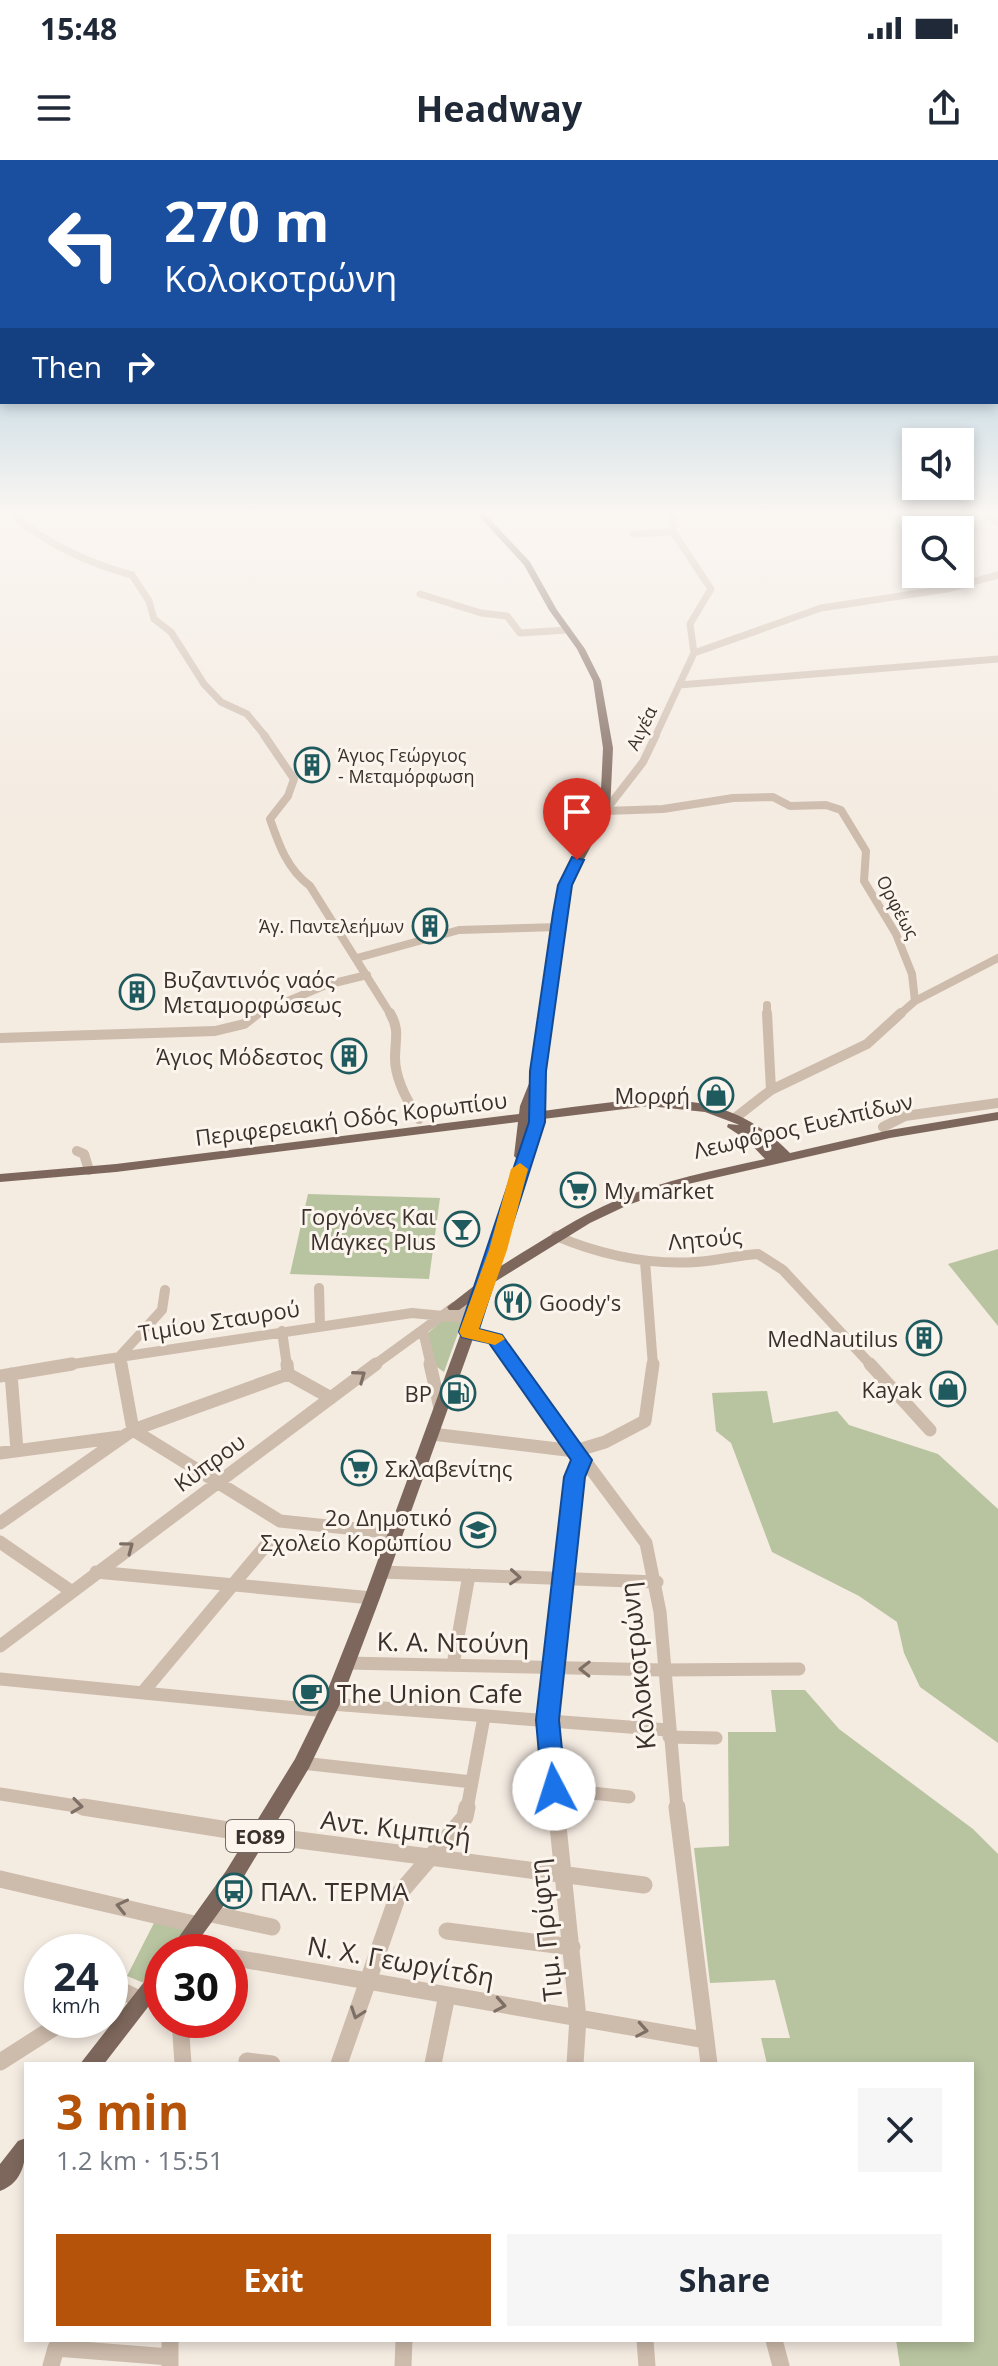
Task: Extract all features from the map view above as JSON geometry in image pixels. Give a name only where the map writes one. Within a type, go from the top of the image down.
[{"type":"main road","name":"ΕΟ89","points":[[191,1934],[260,1835],[302,1763],[329,1708],[487,1282],[521,1164],[531,1119],[559,927],[571,871],[605,811],[608,748],[602,701],[591,666],[560,618]]},
{"type":"main road","name":"Περιφερειακή Οδός Κορωπίου","points":[[0,1186],[117,1176],[649,1102],[694,1106],[735,1118],[768,1137],[778,1155]]},
{"type":"main road","name":"Λεωφόρος Ευελπίδων","points":[[623,1202],[801,1146],[998,1106]]},
{"type":"main road","name":"Περιφερειακή Οδός Κορωπίου","points":[[0,1178],[636,1110],[663,1110],[702,1116],[749,1134],[778,1155]]},
{"type":"main road","name":"Λεωφόρος Ευελπίδων","points":[[450,1311],[556,1236],[649,1187],[736,1160],[998,1116]]},
{"type":"main road","points":[[736,1160],[751,1148],[749,1134]]},
{"type":"main road","points":[[768,1137],[801,1146]]},
{"type":"main road","points":[[93,2062],[144,1996]]},
{"type":"main road","points":[[0,2181],[24,2151]]},
{"type":"street","points":[[154,618],[171,632],[216,698],[247,714],[265,732],[294,779],[288,796],[270,819],[275,840],[293,871],[310,886],[398,1027],[395,1059],[398,1075],[408,1102],[419,1119]]},
{"type":"street","points":[[509,618],[520,633],[567,630]]},
{"type":"street","name":"Αιγέα","points":[[605,811],[643,762],[679,685],[694,650],[690,633],[692,618]]},
{"type":"street","points":[[694,650],[705,649],[793,618]]},
{"type":"street","points":[[679,685],[998,659]]},
{"type":"street","name":"Ορφέως","points":[[605,811],[663,809],[712,800],[757,797],[773,797],[790,806],[826,805],[841,810],[866,851],[864,881],[896,934],[912,974],[915,1001]]},
{"type":"street","points":[[357,958],[459,930],[559,927]]},
{"type":"street","points":[[735,1118],[771,1090],[867,1044],[915,1001],[998,958]]},
{"type":"street","points":[[0,1038],[215,1031],[244,1024],[261,1011],[326,985],[367,975]]},
{"type":"street","points":[[767,1005],[771,1090]]},
{"type":"street","points":[[77,1151],[86,1156],[89,1170]]},
{"type":"street","name":"Λητούς","points":[[556,1236],[597,1251],[645,1261],[696,1262],[758,1254],[767,1258],[783,1270],[930,1430]]},
{"type":"street","points":[[432,1434],[578,1455],[645,1421],[650,1407],[652,1327],[645,1261]]},
{"type":"street","points":[[319,1288],[320,1325]]},
{"type":"street","points":[[127,1434],[120,1356],[162,1310],[165,1290]]},
{"type":"street","name":"Τιμίου Σταυρού","points":[[6,1375],[412,1313],[450,1311],[473,1321]]},
{"type":"street","name":"Κύπρου","points":[[0,1646],[450,1311]]},
{"type":"street","name":"Κολοκοτρώνη","points":[[473,1321],[495,1339],[646,1543],[657,1582],[669,1733],[709,2062]]},
{"type":"street","points":[[282,1331],[288,1374]]},
{"type":"street","points":[[423,1331],[441,1410]]},
{"type":"street","points":[[0,1453],[127,1434],[288,1374],[331,1398]]},
{"type":"street","points":[[6,1375],[17,1450]]},
{"type":"street","points":[[127,1434],[280,1521],[395,1533]]},
{"type":"street","points":[[0,1523],[127,1434]]},
{"type":"street","name":"Τιμ. Πρίφτη","points":[[575,2062],[578,2018],[547,1720],[578,1455]]},
{"type":"street","points":[[0,1542],[71,1591]]},
{"type":"street","points":[[143,1692],[267,1544]]},
{"type":"street","points":[[96,1572],[372,1598]]},
{"type":"street","points":[[381,1572],[657,1582]]},
{"type":"street","points":[[453,1665],[469,1575]]},
{"type":"street","name":"Κ. Α. Ντούνη","points":[[346,1663],[663,1670],[799,1669]]},
{"type":"street","points":[[0,1679],[329,1708],[547,1720],[716,1738]]},
{"type":"street","points":[[340,2062],[398,1895],[465,1817],[484,1717]]},
{"type":"street","points":[[302,1763],[472,1782]]},
{"type":"street","points":[[554,1789],[629,1797]]},
{"type":"street","name":"Αντ. Κιμπιζή","points":[[0,1794],[260,1835],[564,1872],[644,1885]]},
{"type":"street","points":[[0,1879],[202,1919],[272,1927]]},
{"type":"street","points":[[447,1931],[572,1947]]},
{"type":"street","name":"Ν. Χ. Γεωργίτδη","points":[[248,1960],[705,2040]]},
{"type":"street","points":[[128,1994],[141,2000]]},
{"type":"street","points":[[433,2062],[447,1995]]},
{"type":"street","points":[[0,2062],[38,2038]]},
{"type":"street","points":[[181,2038],[183,2062]]},
{"type":"street","points":[[247,2061],[255,2062]]},
{"type":"street","points":[[403,2366],[404,2342]]},
{"type":"street","points":[[645,2342],[647,2366]]},
{"type":"street","points":[[775,2342],[781,2366]]},
{"type":"street","points":[[54,2357],[170,2354]]},
{"type":"green space","points":[[308,1194],[440,1198],[429,1279],[290,1274]]},
{"type":"green space","points":[[998,1249],[998,1326],[948,1264]]},
{"type":"green space","points":[[443,1320],[462,1322],[444,1372],[434,1365],[428,1333]]},
{"type":"green space","points":[[767,1391],[773,1423],[837,1411],[849,1425],[938,1454],[998,1509],[998,1743],[920,1687],[904,1653],[897,1622],[859,1596],[772,1552],[731,1443],[716,1431],[712,1393]]},
{"type":"green space","points":[[771,1690],[805,1690],[839,1729],[973,1829],[998,1854],[998,2366],[900,2366],[896,2342],[974,2342],[974,2062],[767,2062],[761,2038],[790,2038],[775,1980],[710,1983],[694,1848],[729,1846],[728,1732],[776,1732]]},
{"type":"green space","points":[[157,1917],[188,1925],[181,1934],[148,1934]]},
{"type":"green space","points":[[144,1943],[144,1983],[128,1974]]},
{"type":"slow traffic","points":[[495,1339],[469,1332],[498,1250],[520,1169]]},
{"type":"place","name":"Άγιος Γεώργιος - Μεταμόρφωση","points":[[312,765]]},
{"type":"place","name":"Άγ. Παντελεήμων","points":[[430,926]]},
{"type":"place","name":"Βυζαντινός ναός Μεταμορφώσεως","points":[[137,992]]},
{"type":"place","name":"Άγιος Μόδεστος","points":[[349,1056]]},
{"type":"place","name":"Μορφή","points":[[716,1095]]},
{"type":"place","name":"My market","points":[[578,1190]]},
{"type":"place","name":"Γοργόνες Και Μάγκες Plus","points":[[462,1229]]},
{"type":"place","name":"Goody's","points":[[513,1302]]},
{"type":"place","name":"MedNautilus","points":[[924,1338]]},
{"type":"place","name":"Kayak","points":[[948,1389]]},
{"type":"place","name":"BP","points":[[458,1393]]},
{"type":"place","name":"Σκλαβενίτης","points":[[359,1468]]},
{"type":"place","name":"2ο Δημοτικό Σχολείο Κορωπίου","points":[[478,1530]]},
{"type":"place","name":"The Union Cafe","points":[[311,1693]]},
{"type":"place","name":"ΠΑΛ. ΤΕΡΜΑ","points":[[234,1891]]},
{"type":"route","points":[[554,1789],[547,1720],[575,1477],[582,1460],[495,1339],[469,1332],[537,1122],[538,1071],[560,913],[565,885],[577,860]]}]
